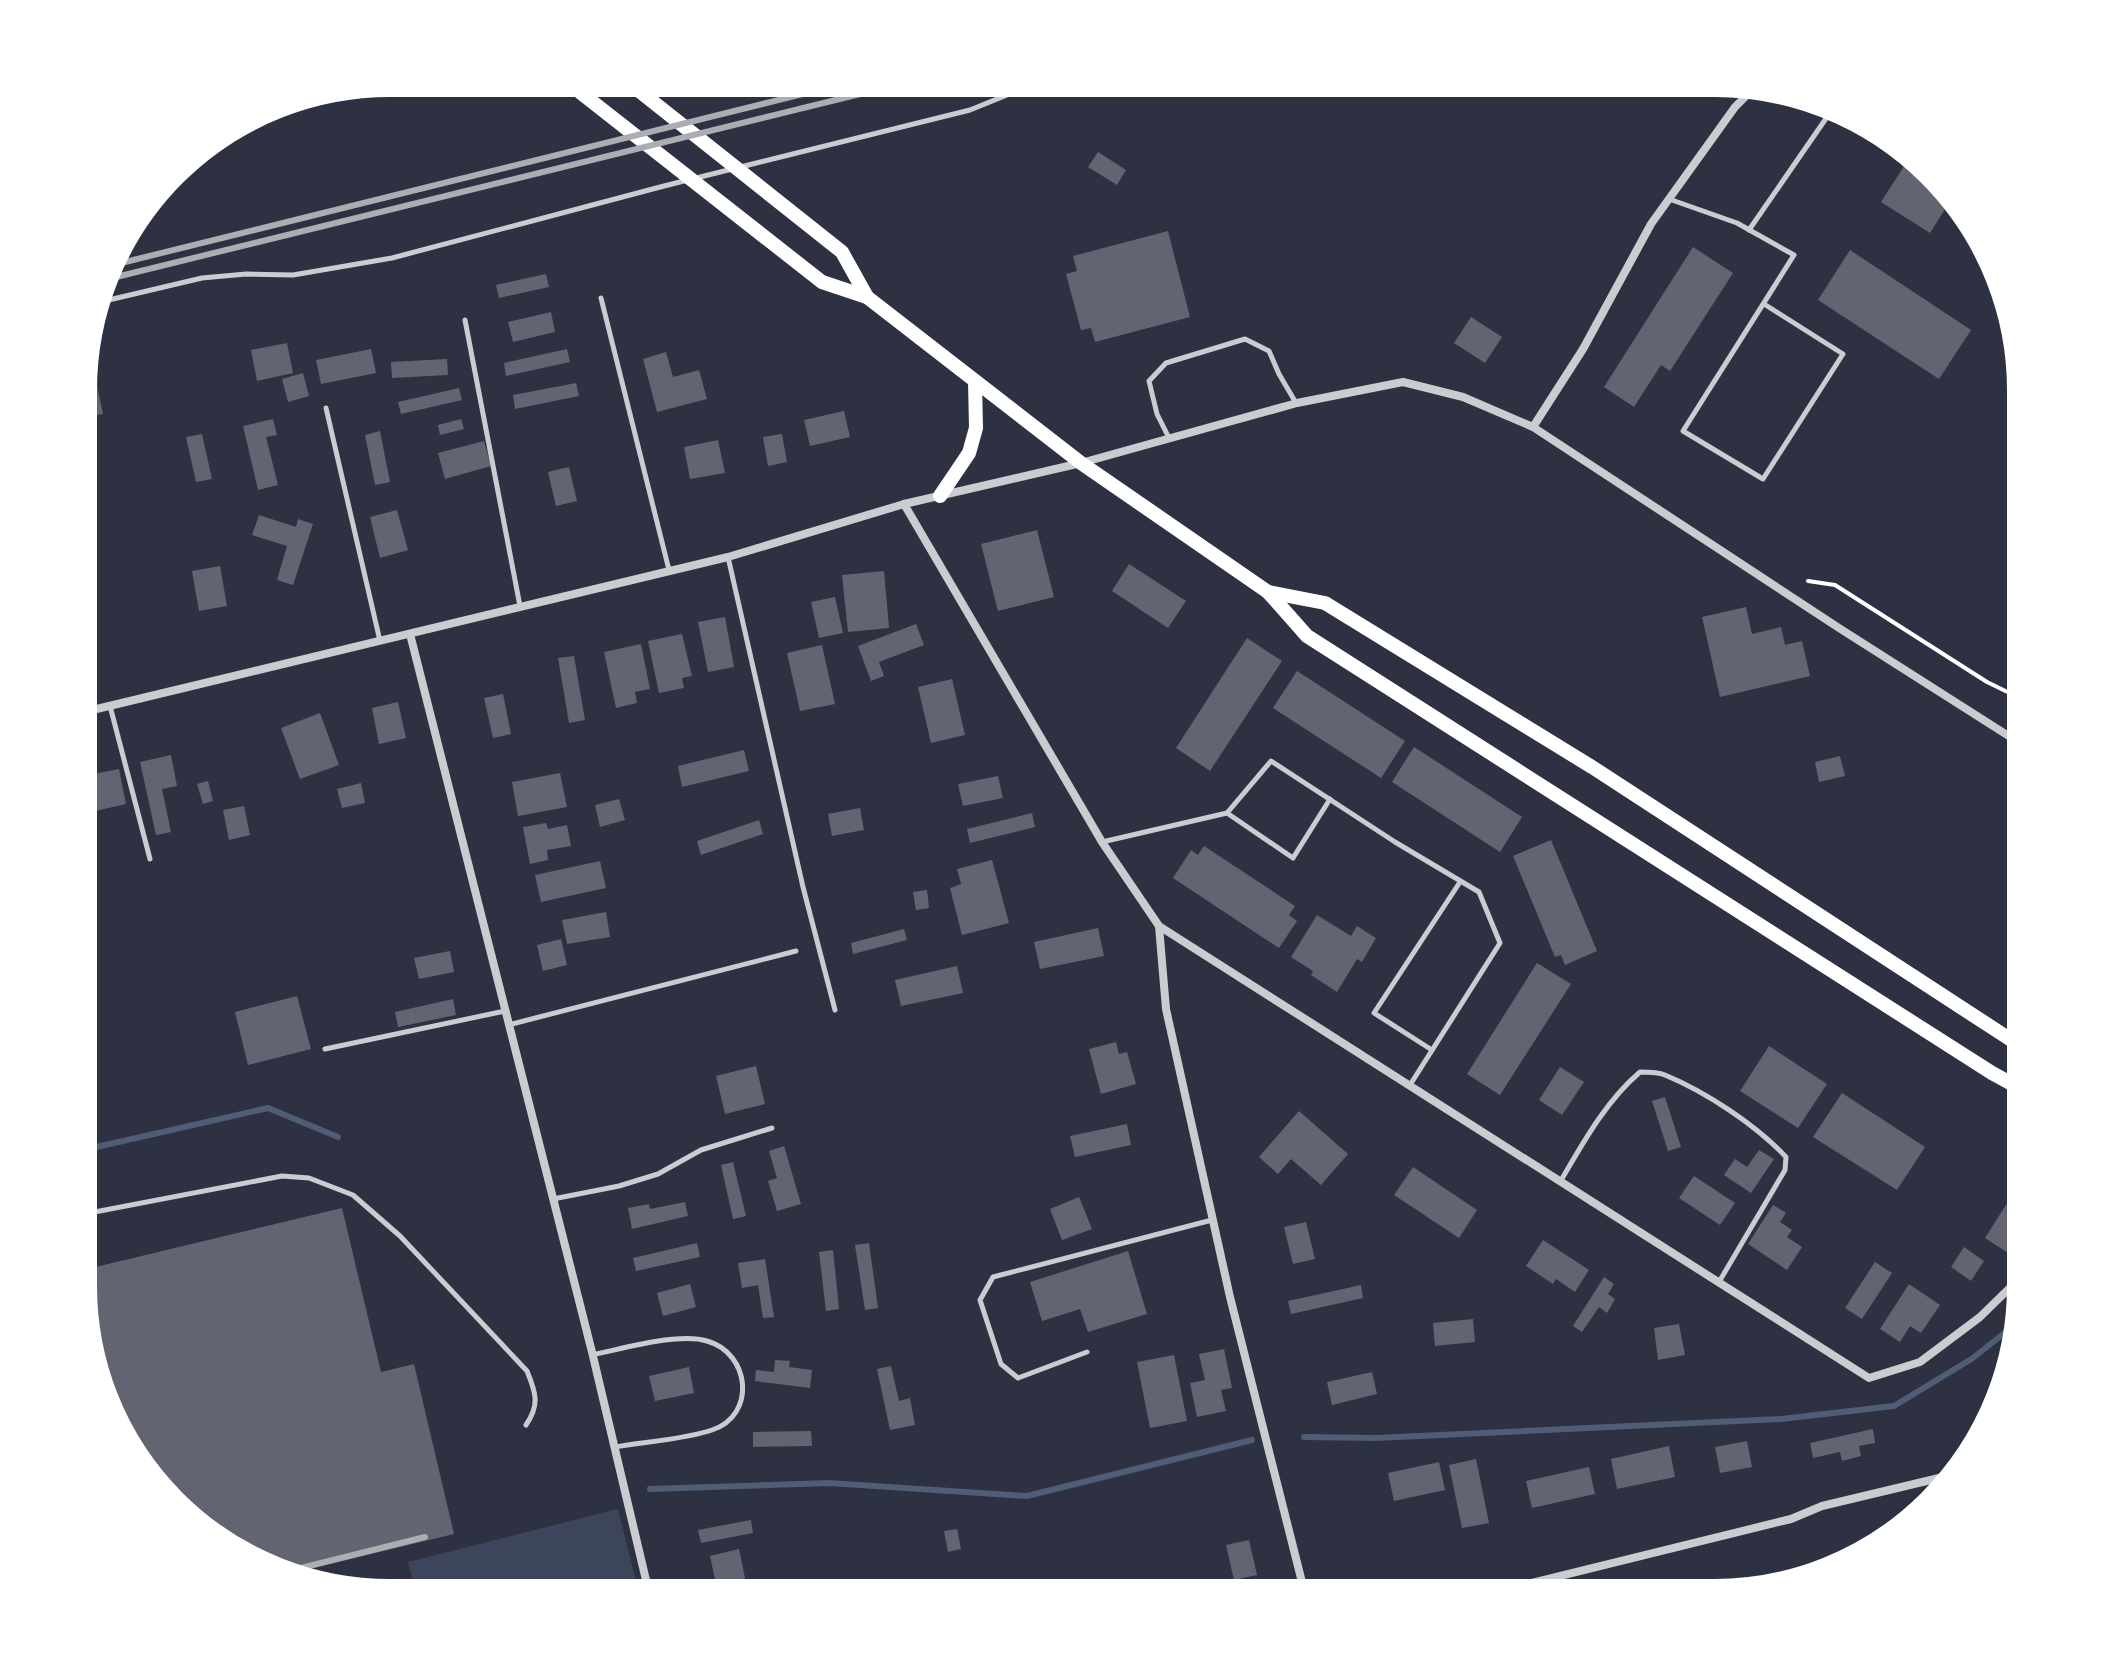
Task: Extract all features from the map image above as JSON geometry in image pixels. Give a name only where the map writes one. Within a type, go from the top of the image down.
[{"type":"main road","points":[[580,92],[822,282],[867,297],[1081,463],[1268,592],[1307,636],[2012,1084]]},
{"type":"main road","points":[[640,92],[842,252],[867,297]]},
{"type":"main road","points":[[940,496],[969,453],[976,428],[975,381]]},
{"type":"main road","points":[[1268,592],[1325,603],[1592,767],[2012,1041]]},
{"type":"street","points":[[1533,427],[1583,349],[1651,224],[1735,107],[1748,94]]},
{"type":"street","points":[[92,710],[728,557],[904,504],[1171,440],[1297,403],[1403,382],[1463,397],[1533,427],[2012,738]]},
{"type":"street","points":[[904,504],[1102,842],[1159,926],[1869,1378],[1920,1362],[1980,1317],[2012,1286]]},
{"type":"street","points":[[410,634],[647,1584]]},
{"type":"street","points":[[1159,926],[1166,1009],[1213,1220],[1303,1584]]},
{"type":"street","points":[[1528,1584],[1791,1519],[1822,1506],[1942,1477]]},
{"type":"lane","points":[[106,301],[202,278],[246,274],[293,275],[392,258],[970,110],[1014,92]]},
{"type":"lane","points":[[1749,230],[1828,115]]},
{"type":"lane","points":[[1669,199],[1749,230],[1794,255],[1683,431],[1763,479],[1843,354],[1764,304]]},
{"type":"lane","points":[[601,298],[670,571]]},
{"type":"lane","points":[[465,320],[520,607]]},
{"type":"lane","points":[[1171,440],[1157,414],[1149,381],[1166,363],[1245,339],[1269,351],[1297,403]]},
{"type":"lane","points":[[326,408],[380,641]]},
{"type":"lane","points":[[728,557],[803,887],[835,1010]]},
{"type":"lane","points":[[110,705],[150,859]]},
{"type":"lane","points":[[1102,842],[1227,813],[1271,761],[1479,892],[1500,943],[1410,1085]]},
{"type":"lane","points":[[1227,813],[1293,858],[1330,799]]},
{"type":"lane","points":[[1432,1050],[1374,1013],[1460,882]]},
{"type":"lane","points":[[508,1025],[796,951]]},
{"type":"lane","points":[[325,1049],[505,1011]]},
{"type":"lane","points":[[1560,1182],[1615,1098],[1640,1072],[1662,1073],[1720,1105],[1772,1142],[1786,1157],[1785,1170],[1719,1283]]},
{"type":"lane","points":[[552,1199],[619,1186],[658,1174],[701,1150],[772,1128]]},
{"type":"lane","points":[[92,1213],[282,1176],[309,1178],[353,1195],[400,1236],[527,1371],[535,1390],[535,1412],[526,1425]]},
{"type":"lane","points":[[1087,1352],[1018,1378],[1001,1364],[980,1300],[993,1277],[1213,1220]]},
{"type":"lane","points":[[592,1355],[655,1342],[703,1339],[720,1345],[735,1359],[743,1376],[741,1403],[732,1419],[712,1430],[614,1447]]},
{"type":"path","points":[[1808,581],[1835,585],[1987,682],[2012,694]]},
{"type":"shaded area","points":[[618,1509],[637,1584],[414,1584],[408,1562]]},
{"type":"building","points":[[1098,152],[1126,170],[1117,185],[1088,167]]},
{"type":"building","points":[[1906,163],[1925,179],[1947,206],[1930,233],[1881,202]]},
{"type":"building","points":[[1168,231],[1190,317],[1095,342],[1091,328],[1081,330],[1066,274],[1077,271],[1073,256]]},
{"type":"building","points":[[1693,247],[1733,273],[1670,371],[1661,365],[1634,407],[1604,387]]},
{"type":"building","points":[[1850,250],[1971,330],[1939,379],[1818,300]]},
{"type":"building","points":[[546,274],[549,287],[499,298],[496,285]]},
{"type":"building","points":[[551,312],[555,332],[513,342],[508,322]]},
{"type":"building","points":[[1471,317],[1502,337],[1485,363],[1454,343]]},
{"type":"building","points":[[287,343],[293,373],[257,381],[251,350]]},
{"type":"building","points":[[371,349],[376,373],[321,384],[316,360]]},
{"type":"building","points":[[567,349],[570,362],[506,376],[504,363]]},
{"type":"building","points":[[666,352],[673,377],[699,370],[707,399],[657,412],[643,359]]},
{"type":"building","points":[[447,359],[448,375],[392,378],[391,362]]},
{"type":"building","points":[[93,368],[103,414],[92,416]]},
{"type":"building","points":[[303,373],[309,396],[288,402],[282,379]]},
{"type":"building","points":[[576,383],[579,396],[515,409],[513,395]]},
{"type":"building","points":[[459,388],[462,400],[401,414],[398,402]]},
{"type":"building","points":[[844,411],[850,437],[810,446],[804,420]]},
{"type":"building","points":[[273,419],[277,435],[266,437],[278,485],[258,490],[243,426]]},
{"type":"building","points":[[461,419],[464,429],[440,435],[438,425]]},
{"type":"building","points":[[380,431],[390,482],[375,485],[365,435]]},
{"type":"building","points":[[202,434],[212,479],[196,482],[186,437]]},
{"type":"building","points":[[782,434],[787,462],[768,466],[763,437]]},
{"type":"building","points":[[718,440],[725,473],[690,479],[684,447]]},
{"type":"building","points":[[484,441],[491,466],[445,479],[438,453]]},
{"type":"building","points":[[569,467],[577,501],[556,506],[548,472]]},
{"type":"building","points":[[397,510],[408,550],[380,558],[370,517]]},
{"type":"building","points":[[259,515],[296,527],[298,519],[313,524],[293,585],[277,580],[287,546],[252,535]]},
{"type":"building","points":[[1037,530],[1054,597],[998,611],[981,544]]},
{"type":"building","points":[[1129,564],[1186,601],[1168,628],[1112,591]]},
{"type":"building","points":[[220,566],[227,606],[199,611],[192,571]]},
{"type":"building","points":[[884,571],[889,628],[848,632],[842,575]]},
{"type":"building","points":[[835,597],[843,633],[819,638],[811,602]]},
{"type":"building","points":[[1746,607],[1752,634],[1781,627],[1785,645],[1802,641],[1810,676],[1720,697],[1702,617]]},
{"type":"building","points":[[725,617],[734,667],[708,672],[698,622]]},
{"type":"building","points":[[916,624],[924,645],[879,662],[884,676],[871,681],[858,646]]},
{"type":"building","points":[[682,634],[692,676],[682,678],[684,688],[659,693],[648,641]]},
{"type":"building","points":[[1247,638],[1282,661],[1210,771],[1176,748]]},
{"type":"building","points":[[641,644],[650,689],[635,692],[637,703],[616,708],[604,652]]},
{"type":"building","points":[[822,645],[835,704],[800,711],[787,653]]},
{"type":"building","points":[[574,656],[585,720],[569,723],[558,658]]},
{"type":"building","points":[[1297,671],[1405,741],[1381,778],[1273,708]]},
{"type":"building","points":[[952,679],[965,735],[931,743],[918,687]]},
{"type":"building","points":[[503,694],[511,734],[493,738],[484,698]]},
{"type":"building","points":[[398,702],[406,738],[379,744],[372,708]]},
{"type":"building","points":[[320,713],[339,765],[300,779],[281,728]]},
{"type":"building","points":[[1414,747],[1522,817],[1500,852],[1392,782]]},
{"type":"building","points":[[744,750],[749,771],[682,787],[678,766]]},
{"type":"building","points":[[171,755],[177,786],[162,789],[171,832],[156,835],[140,762]]},
{"type":"building","points":[[1840,756],[1845,776],[1819,782],[1815,762]]},
{"type":"building","points":[[119,769],[126,804],[92,812],[92,774]]},
{"type":"building","points":[[560,773],[567,807],[518,816],[512,782]]},
{"type":"building","points":[[998,776],[1003,798],[963,806],[958,784]]},
{"type":"building","points":[[208,781],[213,801],[203,804],[197,784]]},
{"type":"building","points":[[361,783],[365,803],[342,808],[337,789]]},
{"type":"building","points":[[619,799],[625,820],[600,827],[595,805]]},
{"type":"building","points":[[244,806],[250,835],[229,840],[223,810]]},
{"type":"building","points":[[860,808],[864,830],[832,836],[828,814]]},
{"type":"building","points":[[1032,813],[1035,827],[970,843],[967,829]]},
{"type":"building","points":[[759,820],[763,834],[701,855],[697,841]]},
{"type":"building","points":[[546,823],[548,829],[567,825],[571,846],[547,850],[548,860],[530,864],[523,827]]},
{"type":"building","points":[[1551,840],[1597,951],[1565,965],[1561,955],[1555,957],[1513,856]]},
{"type":"building","points":[[1204,846],[1295,906],[1289,915],[1297,921],[1279,948],[1173,878],[1191,850],[1198,855]]},
{"type":"building","points":[[992,860],[1009,923],[962,935],[950,888],[961,884],[957,869]]},
{"type":"building","points":[[600,861],[606,888],[541,902],[535,875]]},
{"type":"building","points":[[927,890],[929,908],[916,910],[913,892]]},
{"type":"building","points":[[606,912],[610,937],[567,944],[562,920]]},
{"type":"building","points":[[1317,915],[1351,936],[1357,926],[1376,938],[1362,962],[1357,959],[1337,992],[1291,957]]},
{"type":"building","points":[[1098,928],[1104,956],[1040,969],[1034,942]]},
{"type":"building","points":[[904,929],[907,940],[853,954],[851,943]]},
{"type":"building","points":[[561,939],[567,965],[543,971],[537,945]]},
{"type":"building","points":[[450,951],[454,972],[419,979],[414,958]]},
{"type":"building","points":[[1537,963],[1571,984],[1500,1095],[1467,1074]]},
{"type":"building","points":[[957,966],[963,993],[901,1006],[895,980]]},
{"type":"building","points":[[297,996],[311,1049],[248,1065],[235,1012]]},
{"type":"building","points":[[453,999],[456,1015],[398,1027],[395,1012]]},
{"type":"building","points":[[1116,1042],[1119,1054],[1127,1052],[1136,1084],[1101,1094],[1089,1049]]},
{"type":"building","points":[[1769,1046],[1827,1084],[1798,1128],[1740,1091]]},
{"type":"building","points":[[756,1066],[765,1104],[725,1114],[716,1076]]},
{"type":"building","points":[[1560,1067],[1584,1082],[1562,1115],[1539,1100]]},
{"type":"building","points":[[1842,1093],[1925,1147],[1897,1190],[1813,1137]]},
{"type":"building","points":[[1665,1097],[1681,1147],[1668,1151],[1652,1101]]},
{"type":"building","points":[[1299,1111],[1348,1154],[1321,1185],[1291,1159],[1278,1174],[1259,1157]]},
{"type":"building","points":[[1127,1124],[1131,1145],[1075,1157],[1070,1136]]},
{"type":"building","points":[[784,1146],[801,1204],[777,1211],[768,1181],[777,1178],[769,1151]]},
{"type":"building","points":[[1759,1150],[1774,1159],[1751,1193],[1724,1175],[1735,1159],[1747,1167]]},
{"type":"building","points":[[733,1162],[746,1216],[733,1219],[721,1165]]},
{"type":"building","points":[[1413,1167],[1477,1210],[1459,1238],[1394,1195]]},
{"type":"building","points":[[1694,1176],[1735,1203],[1720,1225],[1679,1198]]},
{"type":"building","points":[[1079,1197],[1092,1229],[1062,1240],[1050,1209]]},
{"type":"building","points":[[2009,1200],[2012,1202],[2011,1255],[1985,1238]]},
{"type":"building","points":[[685,1202],[688,1216],[632,1229],[628,1208],[649,1204],[650,1209]]},
{"type":"building","points":[[1773,1205],[1786,1213],[1780,1222],[1792,1230],[1787,1237],[1802,1247],[1787,1270],[1748,1244]]},
{"type":"building","points":[[342,1208],[381,1372],[414,1364],[454,1534],[302,1570],[258,1553],[225,1534],[179,1497],[142,1451],[123,1418],[108,1382],[98,1344],[92,1268]]},
{"type":"building","points":[[1306,1222],[1315,1259],[1293,1264],[1284,1227]]},
{"type":"building","points":[[1543,1240],[1589,1270],[1575,1292],[1556,1279],[1553,1284],[1526,1266]]},
{"type":"building","points":[[697,1243],[700,1257],[636,1271],[633,1258]]},
{"type":"building","points":[[869,1243],[878,1308],[865,1310],[855,1245]]},
{"type":"building","points":[[1964,1247],[1984,1261],[1971,1281],[1951,1267]]},
{"type":"building","points":[[833,1250],[839,1309],[826,1311],[819,1252]]},
{"type":"building","points":[[1128,1251],[1147,1314],[1088,1332],[1080,1309],[1042,1321],[1030,1282]]},
{"type":"building","points":[[765,1259],[774,1317],[763,1318],[758,1285],[742,1288],[738,1263]]},
{"type":"building","points":[[1875,1262],[1892,1273],[1862,1319],[1845,1308]]},
{"type":"building","points":[[1604,1277],[1614,1284],[1608,1294],[1615,1299],[1607,1313],[1599,1307],[1582,1332],[1573,1326]]},
{"type":"building","points":[[690,1284],[696,1307],[663,1316],[657,1293]]},
{"type":"building","points":[[1909,1284],[1940,1305],[1921,1333],[1910,1326],[1900,1342],[1880,1329]]},
{"type":"building","points":[[1361,1285],[1363,1298],[1291,1314],[1288,1301]]},
{"type":"building","points":[[1473,1319],[1475,1342],[1435,1346],[1433,1323]]},
{"type":"building","points":[[1679,1324],[1685,1355],[1658,1360],[1654,1328]]},
{"type":"building","points":[[1224,1349],[1232,1388],[1221,1390],[1226,1411],[1197,1417],[1190,1383],[1205,1380],[1199,1354]]},
{"type":"building","points":[[1174,1355],[1187,1421],[1150,1428],[1137,1362]]},
{"type":"building","points":[[775,1360],[790,1361],[789,1367],[812,1370],[810,1388],[755,1381],[756,1370],[774,1372]]},
{"type":"building","points":[[891,1366],[899,1401],[910,1398],[915,1425],[890,1430],[877,1369]]},
{"type":"building","points":[[689,1367],[694,1393],[655,1401],[649,1376]]},
{"type":"building","points":[[1372,1372],[1377,1394],[1332,1405],[1327,1382]]},
{"type":"building","points":[[1873,1429],[1875,1443],[1859,1446],[1861,1456],[1842,1461],[1840,1452],[1813,1458],[1810,1443]]},
{"type":"building","points":[[811,1431],[812,1446],[753,1447],[753,1432]]},
{"type":"building","points":[[1747,1441],[1752,1467],[1720,1473],[1715,1447]]},
{"type":"building","points":[[1669,1446],[1675,1477],[1617,1489],[1611,1459]]},
{"type":"building","points":[[1476,1459],[1489,1523],[1462,1528],[1449,1465]]},
{"type":"building","points":[[1439,1462],[1445,1490],[1394,1501],[1388,1473]]},
{"type":"building","points":[[1589,1467],[1595,1494],[1532,1508],[1526,1481]]},
{"type":"building","points":[[751,1520],[753,1533],[701,1543],[698,1530]]},
{"type":"building","points":[[957,1529],[961,1549],[948,1552],[944,1531]]},
{"type":"building","points":[[1249,1540],[1257,1575],[1234,1580],[1226,1545]]},
{"type":"building","points":[[739,1549],[746,1583],[716,1584],[710,1556]]},
{"type":"waterway","points":[[92,1148],[268,1108],[338,1137]]},
{"type":"waterway","points":[[1304,1437],[1376,1438],[1781,1419],[1894,1406],[1973,1358],[2008,1330]]},
{"type":"waterway","points":[[650,1489],[829,1483],[1027,1496],[1252,1440]]},
{"type":"railway","points":[[121,263],[811,92]]},
{"type":"railway","points":[[114,277],[868,92]]},
{"type":"railway","points":[[297,1569],[425,1537]]}]
